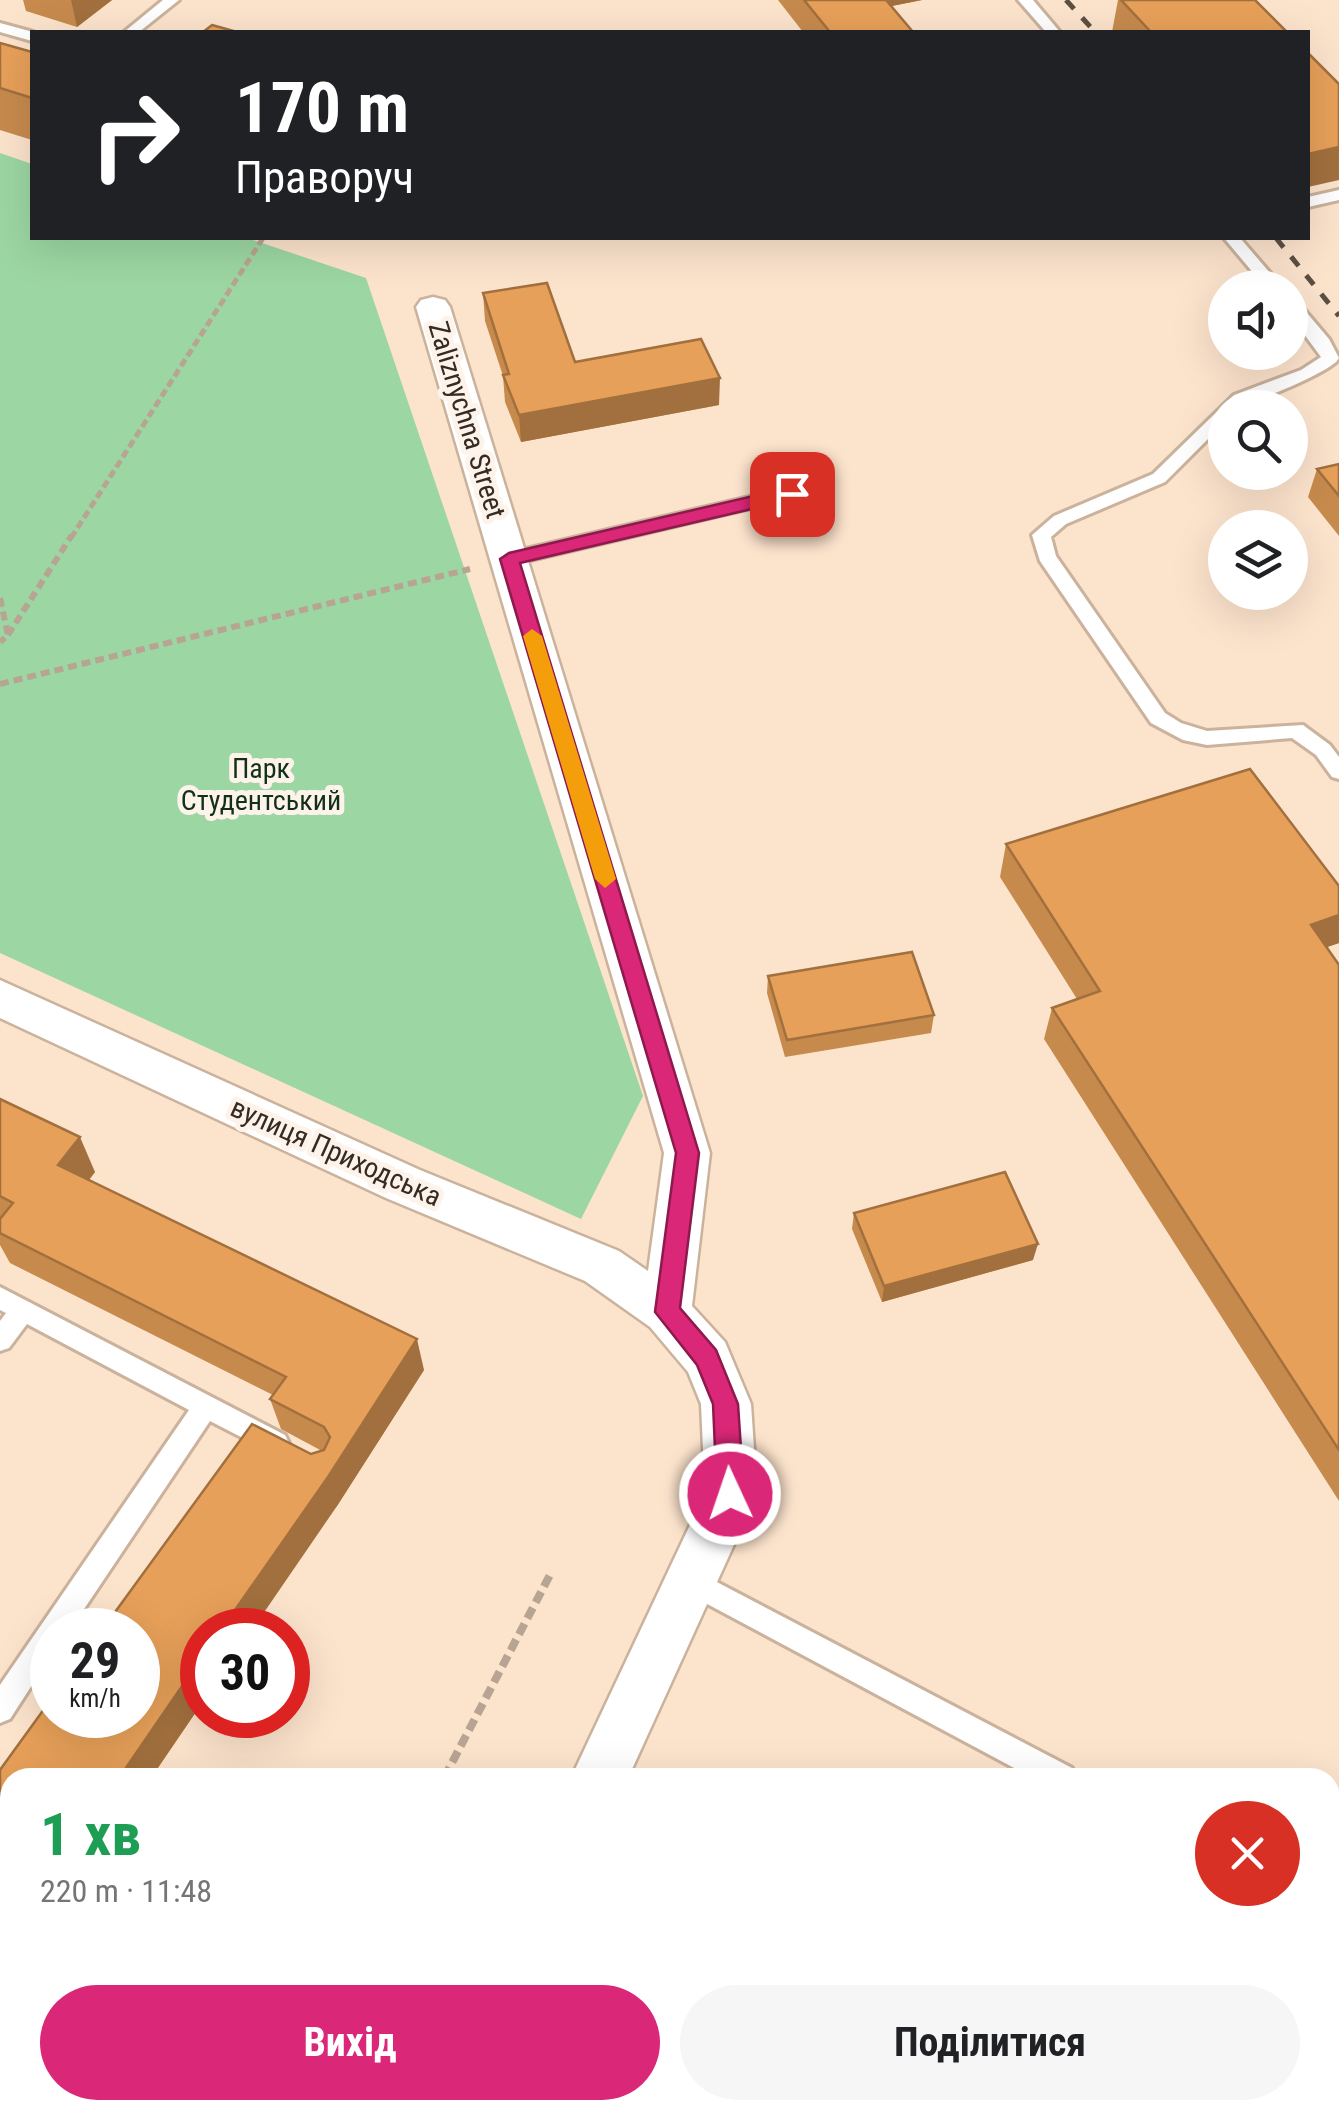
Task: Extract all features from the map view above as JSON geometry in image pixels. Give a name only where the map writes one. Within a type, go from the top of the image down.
[{"type":"street","name":"Zaliznychna Street","points":[[433,307],[688,1153],[667,1312]]},
{"type":"street","name":"вулиця Приходська","points":[[0,998],[403,1184],[602,1266],[667,1312]]},
{"type":"street","points":[[604,1768],[730,1494],[726,1404],[707,1358],[667,1312]]},
{"type":"lane","points":[[134,30],[172,0]]},
{"type":"lane","points":[[1024,0],[1051,30]]},
{"type":"lane","points":[[0,26],[30,36]]},
{"type":"lane","points":[[1310,202],[1339,196]]},
{"type":"lane","points":[[1234,240],[1260,270]]},
{"type":"lane","points":[[1258,390],[1320,369],[1330,358],[1324,343],[1308,325]]},
{"type":"lane","points":[[1208,429],[1159,478],[1060,520],[1041,536],[1047,557],[1158,718],[1180,734],[1209,740],[1296,730],[1323,750],[1339,772]]},
{"type":"lane","points":[[509,559],[792,494]]},
{"type":"lane","points":[[0,1340],[11,1304],[306,1460]]},
{"type":"lane","points":[[69,1608],[205,1406]]},
{"type":"lane","points":[[690,1581],[1043,1768]]},
{"type":"lane","points":[[0,1709],[8,1680],[30,1656]]},
{"type":"path","points":[[0,642],[262,240]]},
{"type":"path","points":[[0,684],[509,559]]},
{"type":"path","points":[[0,598],[8,635]]},
{"type":"path","points":[[449,1768],[551,1574]]},
{"type":"green space","name":"Парк Студентський","points":[[0,153],[30,163],[30,240],[253,240],[366,278],[643,1096],[581,1219],[0,953]]},
{"type":"building","points":[[804,0],[886,0],[911,30],[828,30]]},
{"type":"building","points":[[1121,0],[1255,0],[1285,30],[1149,30]]},
{"type":"building","points":[[0,43],[30,51],[30,97],[0,88]]},
{"type":"building","points":[[1310,55],[1339,84],[1339,147],[1310,154]]},
{"type":"building","points":[[547,283],[575,362],[701,339],[720,378],[519,415],[503,375],[509,374],[483,293]]},
{"type":"building","points":[[1339,464],[1339,496],[1317,469]]},
{"type":"building","points":[[1250,769],[1339,886],[1339,915],[1311,925],[1339,965],[1339,1450],[1052,1008],[1100,991],[1006,844]]},
{"type":"building","points":[[912,952],[934,1015],[787,1040],[768,976]]},
{"type":"building","points":[[0,1099],[80,1137],[58,1165],[417,1339],[328,1477],[236,1608],[180,1608],[180,1689],[160,1718],[160,1608],[118,1608],[252,1424],[311,1454],[324,1450],[330,1437],[324,1427],[270,1399],[286,1377],[0,1233],[0,1219],[13,1203],[0,1196]]},
{"type":"building","points":[[1005,1172],[1038,1244],[884,1286],[854,1213]]},
{"type":"building","points":[[30,1728],[30,1738],[146,1738],[126,1768],[1,1768]]},
{"type":"railway","points":[[1066,0],[1093,30]]},
{"type":"railway","points":[[1278,240],[1339,316]]},
{"type":"slow traffic","points":[[532,636],[605,879]]},
{"type":"route","points":[[730,1494],[726,1404],[707,1358],[667,1312],[688,1153],[509,559],[792,494]]}]
